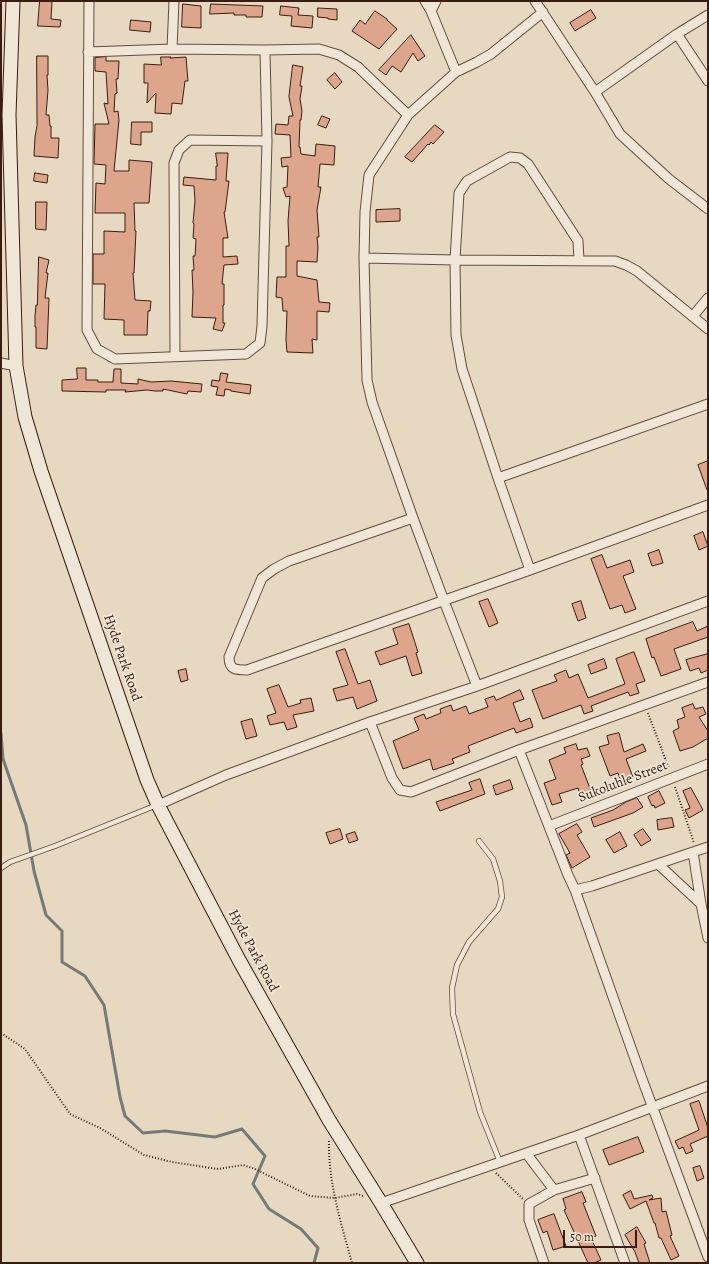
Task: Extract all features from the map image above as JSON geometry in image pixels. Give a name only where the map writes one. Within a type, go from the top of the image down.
[{"type":"street","name":"Hyde Park Road","points":[[13,1],[5,115],[16,366],[25,417],[41,471],[147,780],[158,804],[239,960],[329,1120],[382,1203],[417,1263]]},
{"type":"street","points":[[89,1],[87,330],[97,349],[115,358],[246,354],[260,343],[262,326],[267,141],[265,50]]},
{"type":"street","points":[[172,49],[174,1]]},
{"type":"street","points":[[425,1],[431,11],[456,72]]},
{"type":"street","points":[[431,11],[436,1]]},
{"type":"street","points":[[535,1],[595,92],[620,134],[669,179],[708,209]]},
{"type":"street","points":[[477,686],[413,518],[372,402],[367,380],[364,212],[369,175],[408,115],[456,72],[491,54],[543,12]]},
{"type":"street","points":[[595,92],[677,34],[708,15]]},
{"type":"street","points":[[677,34],[708,82]]},
{"type":"street","points":[[88,52],[172,49],[319,49],[339,55],[358,67],[408,115]]},
{"type":"street","points":[[174,356],[174,163],[179,150],[190,140],[267,141]]},
{"type":"street","points":[[530,570],[462,369],[456,335],[455,260],[459,193],[467,181],[510,157],[520,158],[528,164],[578,241],[579,260]]},
{"type":"street","points":[[364,258],[615,261],[637,271],[708,329]]},
{"type":"street","points":[[693,316],[708,298]]},
{"type":"street","points":[[1,363],[16,366]]},
{"type":"street","points":[[498,478],[708,404]]},
{"type":"street","points":[[413,518],[289,561],[274,569],[262,578],[229,656],[229,662],[232,667],[238,670],[247,670],[444,601],[708,505]]},
{"type":"street","points":[[158,804],[226,775],[370,722],[477,686],[708,601]]},
{"type":"street","points":[[370,722],[392,778],[400,790],[411,792],[519,750],[708,682]]},
{"type":"street","points":[[519,750],[575,890],[641,1076],[708,1257]]},
{"type":"street","name":"Sukoluhle Street","points":[[549,826],[708,764]]},
{"type":"street","points":[[575,890],[592,886],[708,847]]},
{"type":"street","points":[[693,852],[708,938]]},
{"type":"street","points":[[658,864],[701,904]]},
{"type":"street","points":[[382,1203],[579,1135],[708,1086]]},
{"type":"street","points":[[579,1135],[625,1263]]},
{"type":"street","points":[[526,1153],[554,1190]]},
{"type":"street","points":[[544,1263],[529,1220],[529,1204],[554,1190],[595,1178]]},
{"type":"lane","points":[[1,868],[10,862],[55,846],[158,804]]},
{"type":"lane","points":[[479,841],[494,859],[500,881],[502,897],[498,909],[469,942],[457,965],[452,988],[453,1014],[480,1112],[500,1162]]},
{"type":"path","points":[[1,1033],[25,1049],[70,1114],[100,1128],[144,1155],[172,1162],[218,1169],[243,1165],[310,1196],[335,1198],[357,1194],[363,1196]]},
{"type":"path","points":[[329,1139],[328,1152],[335,1198],[352,1263]]},
{"type":"path","points":[[489,1166],[529,1204]]},
{"type":"building","points":[[40,1],[52,1],[51,19],[61,20],[60,27],[38,26]]},
{"type":"building","points":[[183,4],[201,6],[201,28],[182,27]]},
{"type":"building","points":[[211,4],[263,6],[262,17],[246,17],[246,15],[234,15],[234,13],[210,14]]},
{"type":"building","points":[[281,6],[299,8],[298,15],[313,16],[312,28],[291,26],[292,16],[280,15]]},
{"type":"building","points":[[318,8],[337,9],[337,20],[318,17]]},
{"type":"building","points":[[591,10],[596,18],[575,31],[570,23]]},
{"type":"building","points":[[375,11],[387,19],[397,29],[379,49],[352,31],[360,20],[365,24]]},
{"type":"building","points":[[131,20],[151,22],[150,32],[130,30]]},
{"type":"building","points":[[411,35],[425,56],[418,61],[413,53],[401,72],[392,66],[386,75],[379,70]]},
{"type":"building","points":[[37,56],[48,56],[46,115],[49,115],[51,138],[59,138],[58,158],[34,156],[37,126]]},
{"type":"building","points":[[106,57],[106,61],[119,61],[118,79],[116,79],[117,93],[115,94],[114,112],[118,111],[119,120],[114,171],[129,171],[129,160],[152,162],[149,203],[134,203],[136,231],[133,273],[135,300],[151,301],[150,311],[148,311],[147,335],[124,335],[124,320],[104,319],[105,284],[93,284],[93,254],[104,254],[104,231],[125,232],[125,213],[95,213],[96,183],[105,184],[106,165],[94,164],[95,124],[109,124],[104,103],[108,104],[106,72],[95,71],[95,58]]},
{"type":"building","points":[[161,57],[186,57],[188,81],[185,81],[182,104],[172,103],[171,114],[155,113],[156,93],[147,103],[148,83],[144,83],[144,64],[161,65]]},
{"type":"building","points":[[293,65],[303,67],[300,86],[302,86],[300,99],[302,111],[300,120],[299,147],[301,154],[315,156],[316,144],[335,146],[334,165],[320,164],[318,187],[321,187],[317,210],[319,237],[317,237],[317,262],[297,261],[297,276],[317,280],[319,302],[330,303],[329,312],[317,311],[317,340],[312,339],[313,353],[287,352],[287,311],[283,311],[282,298],[276,297],[277,277],[286,277],[286,246],[289,246],[288,221],[290,196],[286,197],[283,188],[287,187],[288,166],[282,167],[281,158],[291,157],[290,135],[275,134],[276,124],[288,125],[289,116],[293,116],[289,97]]},
{"type":"building","points":[[335,73],[342,82],[335,89],[327,80]]},
{"type":"building","points":[[322,116],[330,119],[326,128],[318,125]]},
{"type":"building","points":[[132,122],[152,122],[152,132],[141,132],[141,145],[131,144]]},
{"type":"building","points":[[435,125],[444,132],[433,144],[431,142],[429,145],[428,144],[412,162],[405,157]]},
{"type":"building","points":[[216,153],[228,153],[226,181],[229,181],[224,212],[228,238],[223,238],[223,257],[237,256],[238,264],[224,265],[222,284],[224,284],[223,323],[225,323],[222,331],[213,329],[216,318],[192,317],[192,270],[194,270],[193,256],[195,256],[196,239],[193,238],[195,201],[194,186],[183,185],[184,177],[216,180]]},
{"type":"building","points":[[35,173],[48,175],[47,183],[34,181]]},
{"type":"building","points":[[36,202],[47,202],[46,230],[36,229]]},
{"type":"building","points":[[400,209],[400,221],[376,222],[376,210]]},
{"type":"building","points":[[39,257],[49,260],[46,273],[48,273],[45,298],[49,298],[47,349],[36,348],[35,316],[37,305]]},
{"type":"building","points":[[77,368],[86,368],[86,380],[113,382],[114,369],[121,369],[121,383],[138,384],[138,379],[151,382],[171,381],[202,384],[201,392],[188,391],[187,394],[163,389],[163,391],[147,390],[125,392],[126,390],[106,390],[106,392],[62,391],[62,380],[77,379]]},
{"type":"building","points":[[221,373],[228,374],[226,382],[251,385],[250,394],[225,389],[224,396],[216,395],[218,387],[211,386],[212,380],[219,381]]},
{"type":"building","points":[[708,461],[708,489],[707,490],[698,465]]},
{"type":"building","points":[[703,532],[708,546],[699,550],[694,536]]},
{"type":"building","points":[[659,550],[663,563],[652,566],[648,554]]},
{"type":"building","points":[[602,555],[607,568],[630,560],[634,572],[623,576],[636,609],[625,613],[622,605],[610,609],[591,559]]},
{"type":"building","points":[[488,599],[498,623],[489,627],[479,602]]},
{"type":"building","points":[[581,601],[586,618],[578,621],[572,604]]},
{"type":"building","points":[[693,622],[697,631],[708,626],[708,637],[674,649],[681,669],[661,676],[654,657],[652,658],[646,639]]},
{"type":"building","points":[[409,624],[418,652],[416,653],[422,673],[412,676],[406,656],[380,665],[375,652],[398,644],[393,629]]},
{"type":"building","points":[[345,649],[358,684],[370,680],[377,701],[357,709],[353,697],[337,701],[333,689],[348,685],[336,652]]},
{"type":"building","points":[[634,652],[645,681],[636,684],[639,693],[630,696],[628,692],[591,706],[593,711],[584,714],[581,705],[543,719],[532,690],[557,681],[554,675],[566,670],[569,678],[578,674],[588,698],[625,684],[616,659]]},
{"type":"building","points":[[708,654],[708,670],[701,673],[699,668],[690,671],[686,660]]},
{"type":"building","points":[[604,659],[607,668],[591,674],[588,665]]},
{"type":"building","points":[[186,669],[188,680],[181,682],[178,671]]},
{"type":"building","points":[[279,685],[288,707],[301,703],[300,700],[311,698],[314,711],[293,715],[297,727],[287,730],[284,722],[270,725],[267,716],[276,713],[267,689]]},
{"type":"building","points":[[520,690],[524,699],[513,703],[520,722],[530,718],[533,727],[516,733],[514,728],[468,746],[470,752],[452,759],[454,763],[433,770],[430,759],[403,769],[393,741],[419,730],[414,718],[424,714],[426,719],[441,713],[440,709],[451,705],[453,711],[466,706],[469,714],[488,707],[485,699],[494,696],[496,700]]},
{"type":"building","points":[[693,704],[695,709],[703,707],[706,714],[699,717],[708,731],[708,738],[693,747],[680,751],[673,731],[679,728],[677,720],[685,717],[682,708]]},
{"type":"building","points":[[252,719],[257,736],[246,739],[241,722]]},
{"type":"building","points":[[619,733],[624,752],[643,744],[646,751],[626,759],[633,777],[621,782],[618,773],[610,776],[599,747],[609,744],[607,736]]},
{"type":"building","points":[[576,744],[578,750],[587,748],[590,756],[581,759],[583,764],[581,765],[591,791],[580,795],[578,788],[559,794],[562,802],[552,805],[544,783],[556,779],[549,760],[566,753],[564,748]]},
{"type":"building","points":[[480,779],[485,794],[440,811],[436,802],[472,790],[469,783]]},
{"type":"building","points":[[510,780],[513,789],[496,795],[493,786]]},
{"type":"building","points":[[691,788],[703,810],[689,818],[685,810],[690,808],[683,791]]},
{"type":"building","points":[[659,791],[665,803],[655,808],[654,805],[652,806],[648,797]]},
{"type":"building","points":[[637,798],[643,807],[633,813],[594,827],[591,818],[613,810],[626,802]]},
{"type":"building","points":[[672,818],[674,827],[658,830],[657,820]]},
{"type":"building","points":[[577,824],[582,832],[577,835],[590,857],[572,868],[566,855],[570,853],[559,834]]},
{"type":"building","points":[[340,829],[343,839],[330,844],[326,833]]},
{"type":"building","points":[[643,829],[651,840],[641,846],[634,835]]},
{"type":"building","points":[[355,832],[358,840],[349,843],[346,835]]},
{"type":"building","points":[[620,832],[627,846],[614,853],[606,840]]},
{"type":"building","points":[[699,1101],[708,1128],[708,1136],[690,1144],[693,1151],[686,1154],[683,1147],[679,1149],[675,1141],[699,1130],[690,1104]]},
{"type":"building","points":[[638,1137],[644,1152],[609,1165],[603,1150]]},
{"type":"building","points":[[700,1166],[704,1178],[697,1181],[693,1168]]},
{"type":"building","points":[[631,1191],[634,1199],[652,1195],[653,1198],[649,1200],[661,1198],[662,1212],[666,1211],[672,1235],[670,1236],[679,1256],[671,1260],[661,1238],[659,1238],[646,1201],[630,1209],[623,1195]]},
{"type":"building","points":[[582,1192],[586,1202],[583,1203],[596,1236],[591,1238],[601,1260],[594,1263],[588,1263],[564,1210],[566,1209],[563,1199]]},
{"type":"building","points":[[554,1214],[566,1246],[553,1250],[547,1231],[543,1233],[538,1220]]},
{"type":"building","points":[[637,1227],[646,1243],[644,1244],[650,1263],[639,1263],[635,1252],[625,1235]]},
{"type":"waterway","points":[[1,733],[3,759],[26,825],[34,871],[46,915],[62,931],[62,962],[85,976],[104,1005],[120,1097],[125,1116],[143,1133],[165,1131],[215,1137],[242,1129],[265,1156],[253,1184],[269,1209],[301,1229],[318,1248],[314,1263]]}]
